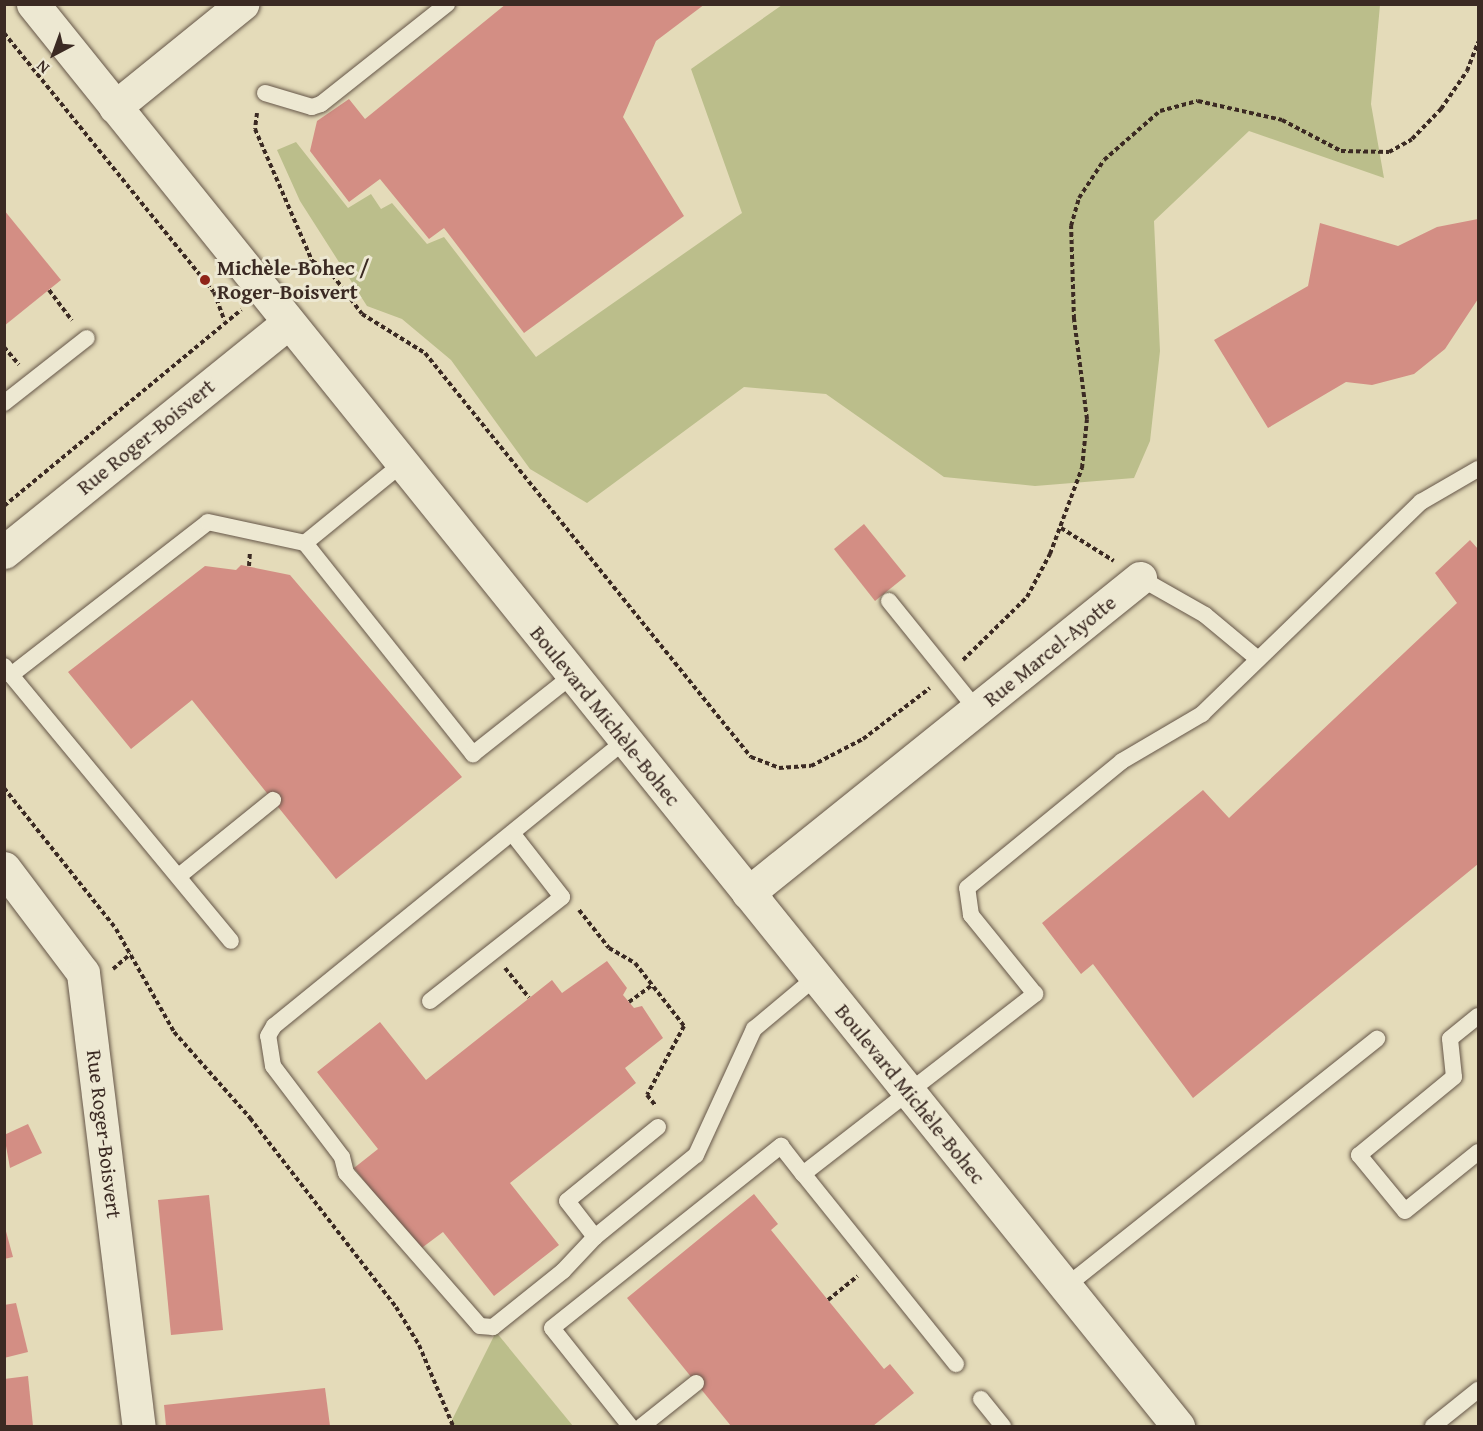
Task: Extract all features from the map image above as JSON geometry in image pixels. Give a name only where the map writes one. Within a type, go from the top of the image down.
[{"type":"street","name":"Boulevard Michèle-Bohec","points":[[33,4],[1178,1426]]},
{"type":"street","points":[[115,107],[242,4]]},
{"type":"street","name":"Rue Roger-Boisvert","points":[[4,552],[288,323]]},
{"type":"street","name":"Rue Marcel-Ayotte","points":[[748,893],[1140,578]]},
{"type":"street","name":"Rue Roger-Boisvert","points":[[4,868],[83,973],[139,1426]]},
{"type":"lane","points":[[271,95],[321,104],[447,4]]},
{"type":"lane","points":[[4,403],[87,338]]},
{"type":"lane","points":[[305,543],[402,464]]},
{"type":"lane","points":[[803,1174],[1035,994],[971,915],[967,888],[1122,761],[1202,714],[1421,502],[1479,469]]},
{"type":"lane","points":[[231,941],[8,670],[200,525],[219,523],[305,543],[473,754],[573,675]]},
{"type":"lane","points":[[1140,578],[1205,615],[1258,659]]},
{"type":"lane","points":[[889,601],[977,710]]},
{"type":"lane","points":[[625,741],[274,1026],[268,1051],[282,1081],[342,1157],[346,1173],[480,1326],[493,1327],[563,1271],[595,1237],[696,1155],[754,1029],[816,977]]},
{"type":"lane","points":[[179,876],[273,800]]},
{"type":"lane","points":[[430,1001],[562,897],[512,833]]},
{"type":"lane","points":[[1479,1016],[1450,1039],[1454,1077],[1359,1155],[1405,1211],[1479,1152]]},
{"type":"lane","points":[[1065,1287],[1377,1039]]},
{"type":"lane","points":[[595,1237],[567,1201],[658,1126]]},
{"type":"lane","points":[[630,1426],[552,1328],[781,1146],[956,1364]]},
{"type":"lane","points":[[642,1426],[696,1383]]},
{"type":"lane","points":[[1433,1426],[1479,1390]]},
{"type":"lane","points":[[981,1399],[1003,1426]]},
{"type":"path","points":[[4,33],[214,291],[224,320]]},
{"type":"path","points":[[957,666],[1018,609],[1061,528],[1087,440],[1071,226],[1079,198],[1104,160],[1160,111],[1198,100],[1282,120],[1341,151],[1389,152],[1413,140],[1441,109],[1467,71],[1479,42]]},
{"type":"path","points":[[271,95],[257,114],[255,129],[312,261],[328,269],[362,314],[425,354],[746,751],[765,764],[796,768],[863,740],[939,680]]},
{"type":"path","points":[[294,268],[312,261]]},
{"type":"path","points":[[49,290],[76,325]]},
{"type":"path","name":"Rue Roger-Boisvert","points":[[4,506],[215,336],[224,320],[239,311]]},
{"type":"path","name":"Rue Marcel-Ayotte","points":[[1061,528],[1140,578]]},
{"type":"path","points":[[249,566],[250,549]]},
{"type":"path","points":[[4,788],[106,915],[174,1032],[250,1118],[396,1307],[419,1345],[453,1426]]},
{"type":"path","points":[[586,916],[609,948],[635,963],[684,1026],[647,1095]]},
{"type":"path","points":[[109,973],[130,954]]},
{"type":"path","points":[[514,980],[529,998]]},
{"type":"path","points":[[629,1002],[651,984]]},
{"type":"path","points":[[828,1300],[848,1284]]},
{"type":"green space","points":[[782,5],[1380,5],[1371,104],[1384,178],[1249,131],[1154,221],[1160,351],[1150,441],[1134,478],[1035,486],[944,477],[826,394],[744,387],[587,503],[530,469],[451,360],[402,319],[367,306],[300,201],[277,150],[296,142],[348,208],[371,194],[381,209],[392,203],[427,244],[444,237],[536,357],[742,213],[691,69]]},
{"type":"green space","points":[[496,1332],[573,1426],[449,1426]]},
{"type":"building","points":[[506,4],[705,4],[656,41],[623,117],[684,216],[524,333],[444,228],[429,239],[380,179],[349,202],[310,151],[317,121],[349,99],[365,119]]},
{"type":"building","points":[[4,210],[61,280],[4,326]]},
{"type":"building","points":[[1478,219],[1478,299],[1445,349],[1414,374],[1372,385],[1346,382],[1268,428],[1214,340],[1308,286],[1320,223],[1398,246],[1437,227]]},
{"type":"building","points":[[864,524],[906,576],[875,601],[834,549]]},
{"type":"building","points":[[1470,540],[1478,549],[1478,864],[1193,1098],[1093,964],[1081,974],[1042,923],[1203,790],[1229,818],[1457,603],[1435,573]]},
{"type":"building","points":[[241,565],[290,575],[462,777],[336,879],[192,700],[131,749],[68,672],[205,566],[236,570]]},
{"type":"building","points":[[607,961],[627,988],[623,995],[634,1008],[642,1006],[663,1038],[625,1068],[636,1083],[510,1183],[559,1245],[494,1296],[443,1232],[419,1250],[354,1168],[378,1149],[317,1072],[380,1022],[426,1080],[552,980],[562,993]]},
{"type":"building","points":[[28,1124],[42,1153],[10,1168],[4,1135]]},
{"type":"building","points":[[754,1194],[778,1224],[771,1230],[884,1369],[890,1364],[914,1393],[873,1426],[731,1426],[627,1298]]},
{"type":"building","points":[[209,1195],[223,1330],[171,1335],[158,1200]]},
{"type":"building","points":[[4,1224],[13,1257],[4,1259]]},
{"type":"building","points":[[16,1303],[28,1352],[4,1358],[4,1305]]},
{"type":"building","points":[[28,1376],[33,1426],[4,1426],[4,1379]]},
{"type":"building","points":[[325,1388],[330,1426],[166,1426],[164,1405]]},
{"type":"place","name":"Michèle-Bohec / Roger-Boisvert","points":[[205,280]]}]
